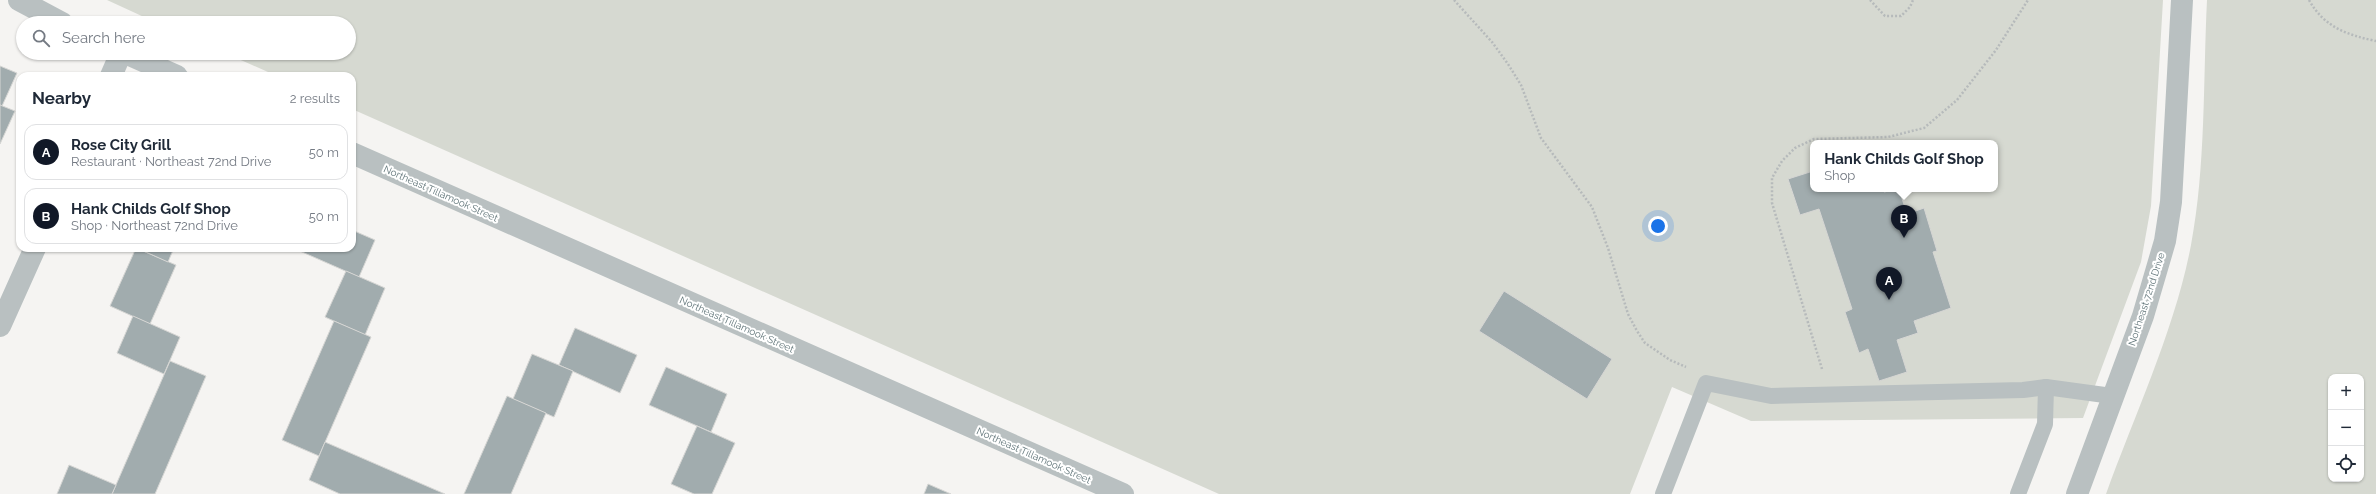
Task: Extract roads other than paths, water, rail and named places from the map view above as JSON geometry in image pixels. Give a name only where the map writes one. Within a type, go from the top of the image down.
[{"type":"street","points":[[19,0],[49,16]]},
{"type":"street","name":"Northeast 72nd Drive","points":[[2077,494],[2142,316],[2165,241],[2171,202],[2182,0]]},
{"type":"street","points":[[113,72],[118,60]]},
{"type":"street","points":[[141,60],[168,72]]},
{"type":"street","name":"Northeast Tillamook Street","points":[[356,155],[1122,494]]},
{"type":"street","points":[[0,326],[33,252]]},
{"type":"lane","points":[[1663,494],[1706,383],[1772,396],[2023,390],[2046,387],[2112,396]]},
{"type":"lane","points":[[2018,494],[2044,424],[2046,387]]},
{"type":"place","name":"Hank Childs Golf Shop","points":[[1904,238]]},
{"type":"place","name":"Rose City Grill","points":[[1889,300]]}]
